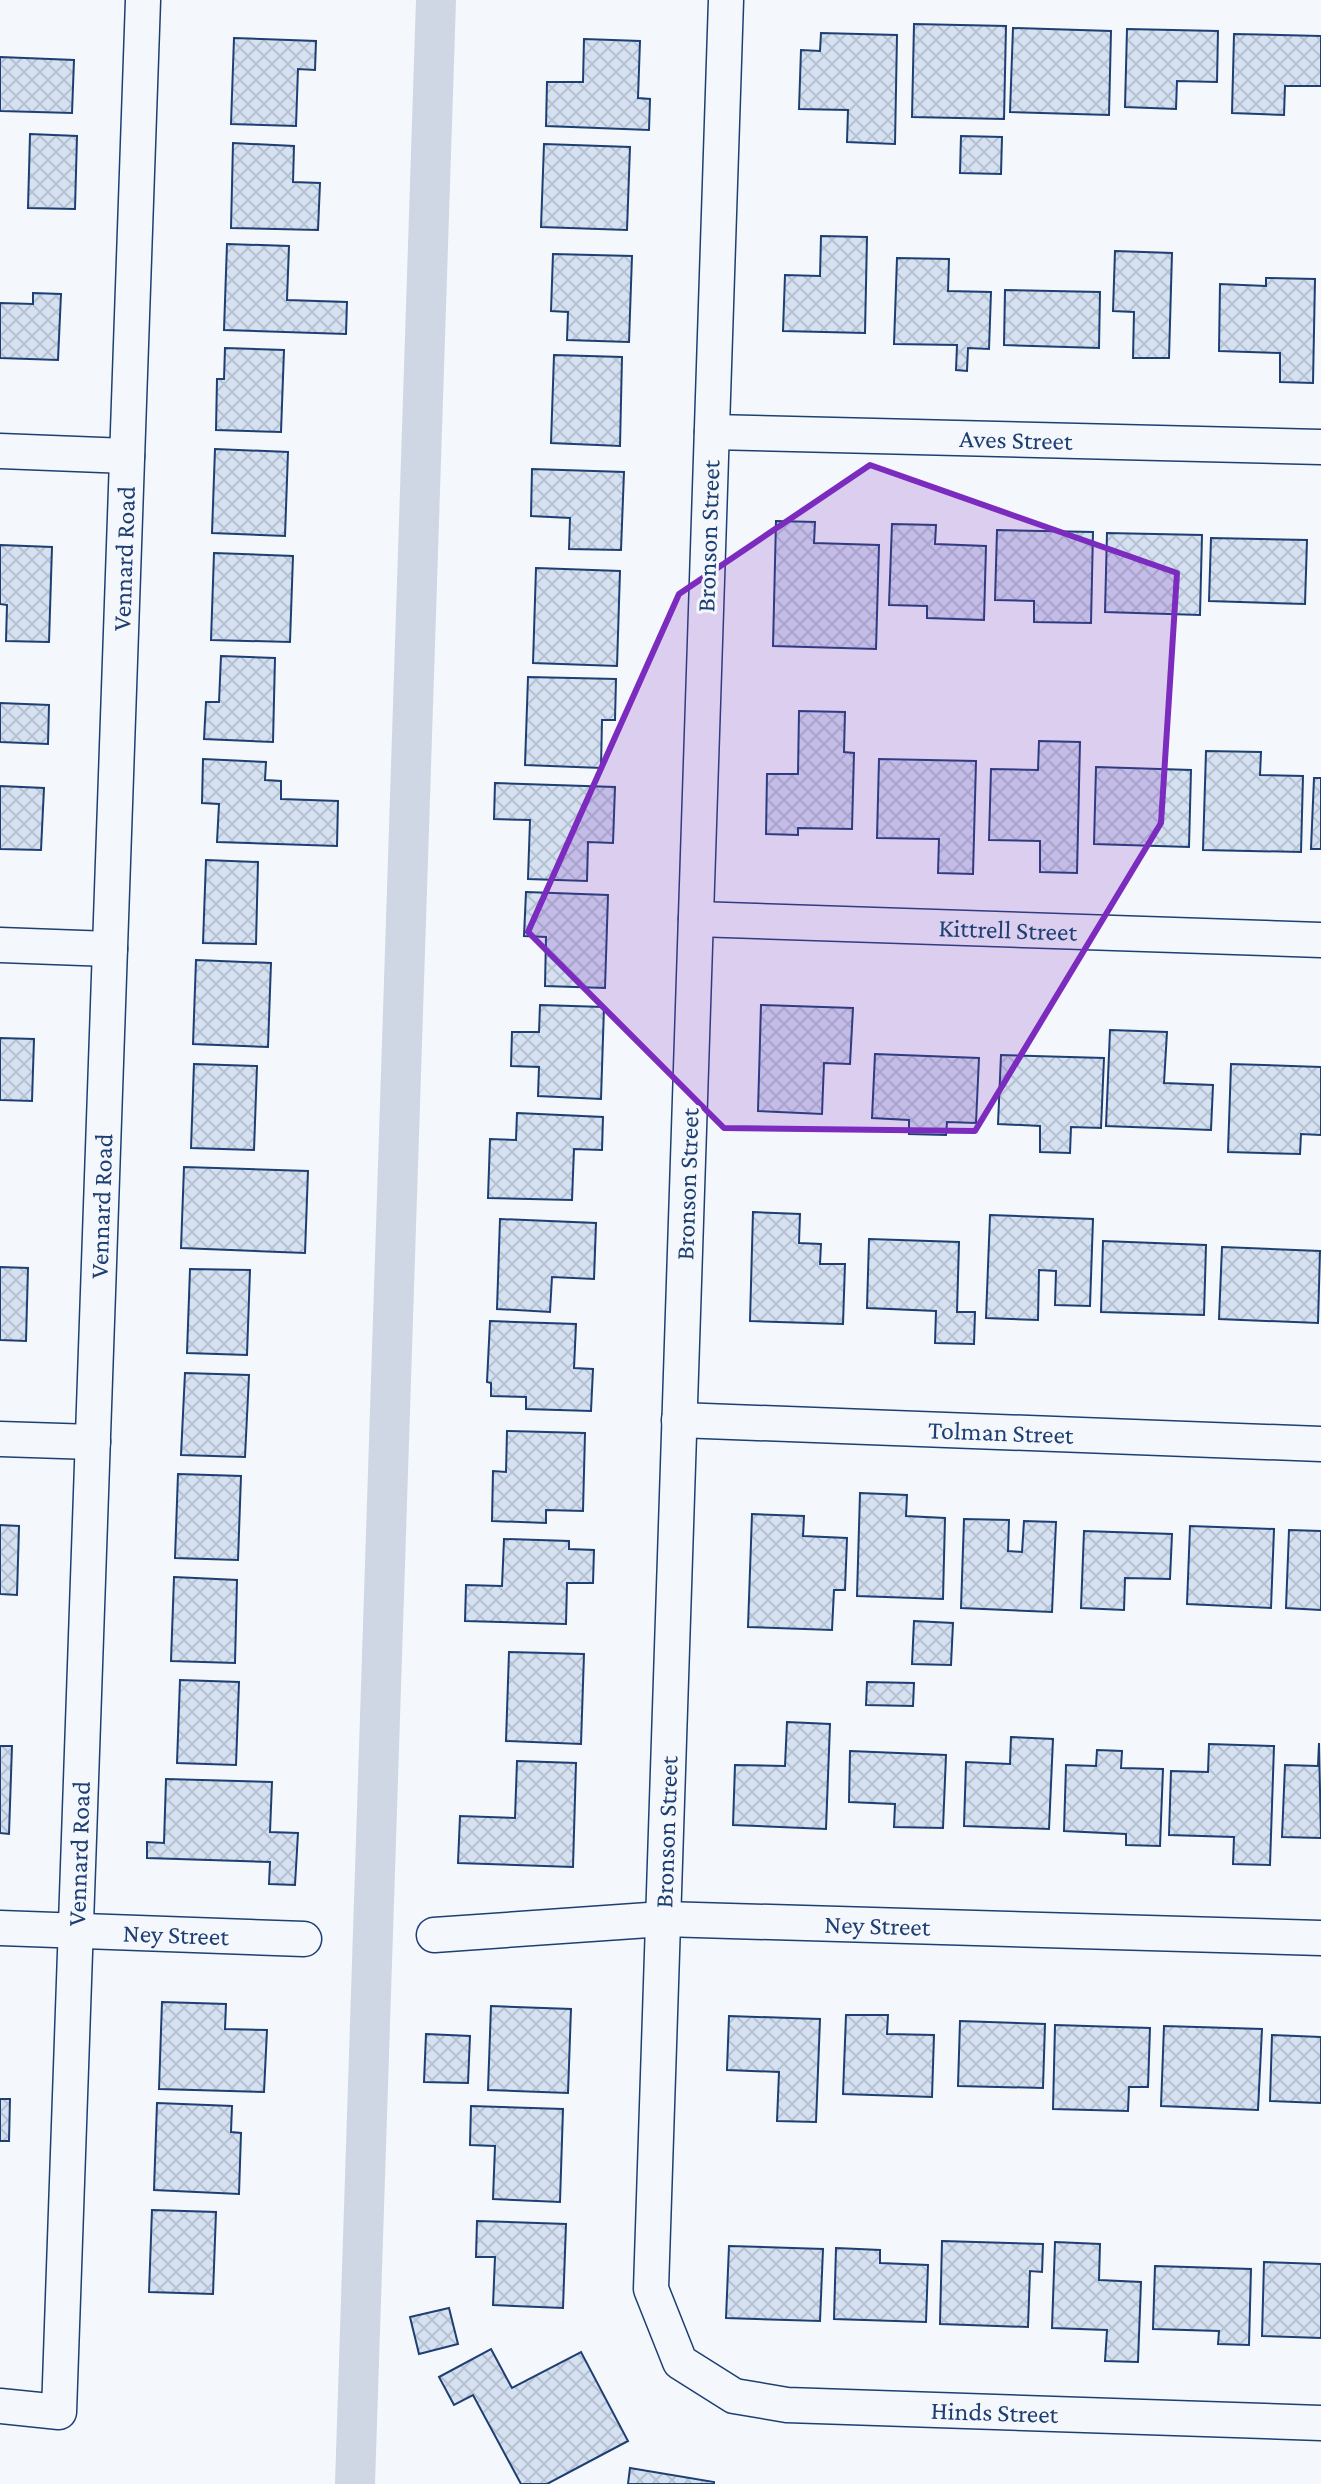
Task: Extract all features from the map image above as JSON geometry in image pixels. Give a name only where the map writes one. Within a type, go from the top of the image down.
[{"type":"street","name":"Vennard Road","points":[[0,2406],[59,2412],[143,0]]},
{"type":"street","name":"Bronson Street","points":[[680,2362],[651,2289],[726,0]]},
{"type":"street","name":"Aves Street","points":[[712,432],[1321,447]]},
{"type":"street","points":[[0,451],[127,456]]},
{"type":"street","name":"Kittrell Street","points":[[696,919],[1321,940]]},
{"type":"street","points":[[0,945],[110,949]]},
{"type":"street","name":"Tolman Street","points":[[679,1420],[1321,1444]]},
{"type":"street","points":[[0,1439],[93,1442]]},
{"type":"street","name":"Ney Street","points":[[434,1935],[663,1919],[1321,1938]]},
{"type":"street","name":"Ney Street","points":[[0,1928],[304,1939]]},
{"type":"street","name":"Hinds Street","points":[[680,2362],[734,2396],[787,2405],[1321,2423]]},
{"type":"highlighted area","points":[[870,465],[1177,573],[1161,823],[975,1131],[724,1128],[528,932],[679,594]]},
{"type":"building","points":[[914,24],[1006,26],[1004,119],[912,117]]},
{"type":"building","points":[[1013,28],[1111,31],[1109,115],[1010,112]]},
{"type":"building","points":[[1127,29],[1218,31],[1217,82],[1177,81],[1176,109],[1125,107]]},
{"type":"building","points":[[821,33],[897,35],[895,144],[847,142],[848,110],[799,109],[801,50],[820,51]]},
{"type":"building","points":[[1234,34],[1321,36],[1321,86],[1285,86],[1284,115],[1232,113]]},
{"type":"building","points":[[234,38],[316,41],[315,70],[298,69],[296,126],[231,124]]},
{"type":"building","points":[[584,39],[640,41],[638,98],[650,99],[649,130],[546,126],[547,82],[583,82]]},
{"type":"building","points":[[0,57],[74,60],[72,113],[0,111]]},
{"type":"building","points":[[30,134],[77,136],[75,209],[28,208]]},
{"type":"building","points":[[961,136],[1002,137],[1001,174],[960,173]]},
{"type":"building","points":[[233,143],[294,146],[293,182],[320,183],[318,230],[231,228]]},
{"type":"building","points":[[544,144],[630,147],[627,230],[541,227]]},
{"type":"building","points":[[821,236],[867,237],[865,333],[783,331],[785,275],[820,276]]},
{"type":"building","points":[[227,244],[289,246],[287,300],[347,302],[346,334],[224,330]]},
{"type":"building","points":[[1115,251],[1172,253],[1169,358],[1133,358],[1134,312],[1113,311]]},
{"type":"building","points":[[553,254],[632,256],[629,342],[567,340],[568,312],[551,311]]},
{"type":"building","points":[[897,258],[949,259],[948,291],[991,292],[989,349],[968,348],[967,371],[956,370],[957,345],[894,344]]},
{"type":"building","points":[[1266,278],[1315,279],[1313,383],[1280,382],[1280,353],[1219,351],[1220,284],[1266,286]]},
{"type":"building","points":[[1005,290],[1100,292],[1099,348],[1004,345]]},
{"type":"building","points":[[33,293],[61,294],[58,360],[0,358],[0,303],[33,304]]},
{"type":"building","points":[[225,348],[284,350],[281,432],[216,430],[217,379],[224,379]]},
{"type":"building","points":[[554,355],[622,357],[620,446],[551,443]]},
{"type":"building","points":[[215,449],[288,452],[285,536],[212,533]]},
{"type":"building","points":[[532,469],[624,472],[621,550],[569,549],[570,518],[531,516]]},
{"type":"building","points":[[776,521],[815,522],[814,543],[879,545],[876,649],[773,646]]},
{"type":"building","points":[[892,524],[936,525],[935,544],[986,546],[984,620],[927,618],[927,606],[889,605]]},
{"type":"building","points":[[997,530],[1093,532],[1091,623],[1034,622],[1034,601],[995,600]]},
{"type":"building","points":[[1107,533],[1202,535],[1200,615],[1105,612]]},
{"type":"building","points":[[1211,538],[1307,540],[1305,604],[1209,601]]},
{"type":"building","points":[[0,545],[52,547],[49,642],[6,641],[7,605],[0,604]]},
{"type":"building","points":[[214,553],[293,556],[290,642],[211,640]]},
{"type":"building","points":[[536,568],[620,571],[617,666],[533,663]]},
{"type":"building","points":[[221,656],[275,658],[273,742],[204,739],[206,702],[219,702]]},
{"type":"building","points":[[528,677],[616,679],[615,720],[602,720],[601,768],[525,765]]},
{"type":"building","points":[[0,703],[49,705],[48,744],[0,742]]},
{"type":"building","points":[[799,711],[845,712],[844,752],[854,753],[852,829],[798,828],[798,835],[766,834],[767,774],[798,774]]},
{"type":"building","points":[[1039,741],[1080,742],[1077,873],[1040,872],[1040,841],[989,840],[991,769],[1038,770]]},
{"type":"building","points":[[1206,751],[1261,752],[1260,775],[1303,776],[1301,852],[1203,850]]},
{"type":"building","points":[[203,759],[266,762],[265,780],[281,781],[281,799],[338,801],[337,846],[217,842],[219,804],[202,803]]},
{"type":"building","points":[[879,759],[976,761],[973,874],[938,873],[939,839],[877,838]]},
{"type":"building","points":[[1096,767],[1191,770],[1189,847],[1094,844]]},
{"type":"building","points":[[1314,778],[1321,778],[1321,849],[1311,849]]},
{"type":"building","points":[[495,783],[615,787],[613,843],[588,842],[587,881],[528,879],[530,820],[494,819]]},
{"type":"building","points":[[0,786],[44,788],[41,850],[0,849]]},
{"type":"building","points":[[206,860],[258,862],[256,944],[203,943]]},
{"type":"building","points":[[526,892],[608,895],[605,988],[545,986],[546,937],[524,936]]},
{"type":"building","points":[[196,960],[271,963],[268,1047],[193,1044]]},
{"type":"building","points":[[540,1005],[604,1007],[601,1099],[538,1096],[539,1067],[511,1066],[512,1032],[539,1032]]},
{"type":"building","points":[[761,1005],[853,1008],[850,1064],[824,1063],[822,1114],[758,1111]]},
{"type":"building","points":[[1110,1030],[1167,1032],[1164,1083],[1213,1085],[1211,1130],[1106,1126]]},
{"type":"building","points":[[0,1038],[34,1039],[32,1101],[0,1100]]},
{"type":"building","points":[[875,1054],[979,1058],[976,1123],[947,1122],[946,1135],[909,1134],[909,1120],[872,1118]]},
{"type":"building","points":[[1001,1055],[1104,1058],[1101,1128],[1071,1127],[1070,1153],[1040,1152],[1040,1126],[998,1124]]},
{"type":"building","points":[[194,1064],[257,1066],[254,1150],[191,1148]]},
{"type":"building","points":[[1231,1064],[1321,1067],[1321,1135],[1301,1134],[1300,1154],[1228,1152]]},
{"type":"building","points":[[517,1113],[603,1117],[602,1150],[574,1149],[572,1200],[488,1198],[490,1139],[516,1140]]},
{"type":"building","points":[[184,1167],[308,1171],[305,1253],[181,1248]]},
{"type":"building","points":[[753,1212],[800,1214],[799,1243],[821,1244],[820,1264],[845,1264],[843,1324],[750,1321]]},
{"type":"building","points":[[990,1215],[1093,1219],[1090,1306],[1055,1305],[1056,1271],[1039,1270],[1038,1320],[986,1318]]},
{"type":"building","points":[[500,1219],[596,1223],[594,1279],[552,1277],[550,1312],[497,1309]]},
{"type":"building","points":[[869,1239],[959,1242],[957,1312],[975,1312],[974,1344],[935,1343],[936,1311],[867,1308]]},
{"type":"building","points":[[1103,1241],[1206,1245],[1204,1315],[1101,1312]]},
{"type":"building","points":[[1222,1247],[1320,1251],[1318,1323],[1219,1319]]},
{"type":"building","points":[[0,1267],[28,1268],[26,1341],[0,1340]]},
{"type":"building","points":[[190,1269],[250,1270],[247,1355],[187,1353]]},
{"type":"building","points":[[490,1321],[576,1324],[574,1368],[593,1369],[591,1411],[526,1409],[526,1397],[491,1396],[491,1383],[487,1382]]},
{"type":"building","points":[[185,1373],[249,1375],[245,1457],[181,1455]]},
{"type":"building","points":[[507,1431],[585,1433],[583,1511],[546,1510],[546,1523],[492,1521],[493,1471],[506,1472]]},
{"type":"building","points":[[178,1474],[241,1476],[238,1560],[175,1558]]},
{"type":"building","points":[[860,1493],[907,1495],[906,1516],[945,1518],[943,1599],[857,1596]]},
{"type":"building","points":[[752,1514],[804,1516],[803,1536],[847,1538],[845,1590],[834,1590],[832,1630],[748,1627]]},
{"type":"building","points":[[964,1519],[1009,1520],[1008,1551],[1022,1552],[1024,1521],[1056,1522],[1052,1612],[961,1608]]},
{"type":"building","points":[[0,1525],[19,1526],[17,1595],[0,1594]]},
{"type":"building","points":[[1190,1526],[1274,1529],[1271,1608],[1187,1604]]},
{"type":"building","points":[[1289,1530],[1321,1531],[1321,1610],[1286,1608]]},
{"type":"building","points":[[1084,1531],[1172,1534],[1170,1579],[1125,1578],[1124,1610],[1081,1608]]},
{"type":"building","points":[[504,1539],[569,1541],[569,1549],[594,1550],[593,1583],[567,1583],[566,1624],[465,1621],[466,1585],[502,1586]]},
{"type":"building","points":[[174,1577],[237,1580],[235,1663],[171,1661]]},
{"type":"building","points":[[914,1621],[953,1623],[951,1665],[912,1664]]},
{"type":"building","points":[[509,1652],[584,1654],[581,1744],[506,1741]]},
{"type":"building","points":[[180,1680],[239,1682],[236,1765],[177,1763]]},
{"type":"building","points":[[867,1682],[914,1683],[913,1706],[866,1705]]},
{"type":"building","points":[[787,1722],[830,1724],[826,1829],[733,1825],[735,1765],[785,1766]]},
{"type":"building","points":[[1011,1737],[1053,1739],[1049,1829],[964,1826],[966,1762],[1010,1764]]},
{"type":"building","points":[[1319,1743],[1321,1838],[1282,1837],[1285,1765],[1318,1766]]},
{"type":"building","points":[[1209,1744],[1274,1746],[1270,1865],[1233,1864],[1234,1837],[1169,1835],[1171,1771],[1208,1772]]},
{"type":"building","points":[[0,1746],[12,1746],[9,1834],[0,1833]]},
{"type":"building","points":[[1097,1750],[1122,1751],[1121,1768],[1163,1769],[1160,1846],[1126,1845],[1126,1834],[1064,1831],[1066,1765],[1096,1766]]},
{"type":"building","points":[[850,1751],[946,1755],[943,1828],[894,1827],[895,1804],[849,1802]]},
{"type":"building","points":[[517,1761],[576,1763],[573,1867],[458,1863],[460,1816],[515,1818]]},
{"type":"building","points":[[166,1779],[272,1782],[270,1832],[298,1833],[295,1885],[269,1884],[270,1862],[147,1858],[147,1842],[164,1843]]},
{"type":"building","points":[[162,2002],[226,2004],[225,2029],[267,2030],[264,2092],[159,2089]]},
{"type":"building","points":[[491,2006],[571,2009],[568,2093],[488,2090]]},
{"type":"building","points":[[846,2015],[888,2015],[887,2034],[934,2035],[932,2097],[843,2094]]},
{"type":"building","points":[[729,2016],[820,2019],[816,2122],[777,2121],[779,2072],[727,2070]]},
{"type":"building","points":[[960,2021],[1045,2024],[1043,2088],[958,2086]]},
{"type":"building","points":[[1055,2025],[1150,2028],[1148,2087],[1129,2087],[1128,2111],[1053,2109]]},
{"type":"building","points":[[1164,2026],[1262,2029],[1258,2110],[1161,2106]]},
{"type":"building","points":[[426,2034],[470,2036],[468,2083],[424,2082]]},
{"type":"building","points":[[1272,2035],[1321,2037],[1321,2103],[1270,2101]]},
{"type":"building","points":[[0,2099],[10,2099],[9,2141],[0,2141]]},
{"type":"building","points":[[157,2103],[232,2106],[231,2132],[241,2133],[239,2194],[154,2190]]},
{"type":"building","points":[[471,2106],[563,2109],[560,2202],[493,2199],[495,2146],[470,2145]]},
{"type":"building","points":[[152,2210],[216,2212],[213,2294],[149,2292]]},
{"type":"building","points":[[477,2221],[566,2224],[563,2308],[493,2305],[495,2257],[476,2257]]},
{"type":"building","points":[[942,2241],[1043,2244],[1042,2272],[1030,2271],[1028,2327],[940,2324]]},
{"type":"building","points":[[1055,2242],[1100,2244],[1099,2280],[1141,2282],[1138,2362],[1105,2361],[1107,2330],[1052,2328]]},
{"type":"building","points":[[729,2246],[823,2249],[820,2321],[726,2318]]},
{"type":"building","points":[[836,2248],[880,2250],[880,2263],[928,2265],[926,2322],[834,2319]]},
{"type":"building","points":[[1264,2262],[1321,2264],[1321,2338],[1262,2336]]},
{"type":"building","points":[[1155,2266],[1251,2269],[1249,2345],[1218,2344],[1219,2331],[1153,2329]]},
{"type":"building","points":[[449,2308],[458,2344],[419,2354],[410,2317]]},
{"type":"building","points":[[491,2349],[512,2388],[581,2352],[628,2441],[547,2484],[521,2484],[473,2395],[454,2405],[439,2377]]},
{"type":"building","points":[[630,2468],[714,2482],[714,2484],[628,2484]]},
{"type":"waterway","points":[[355,2484],[436,0]]}]
